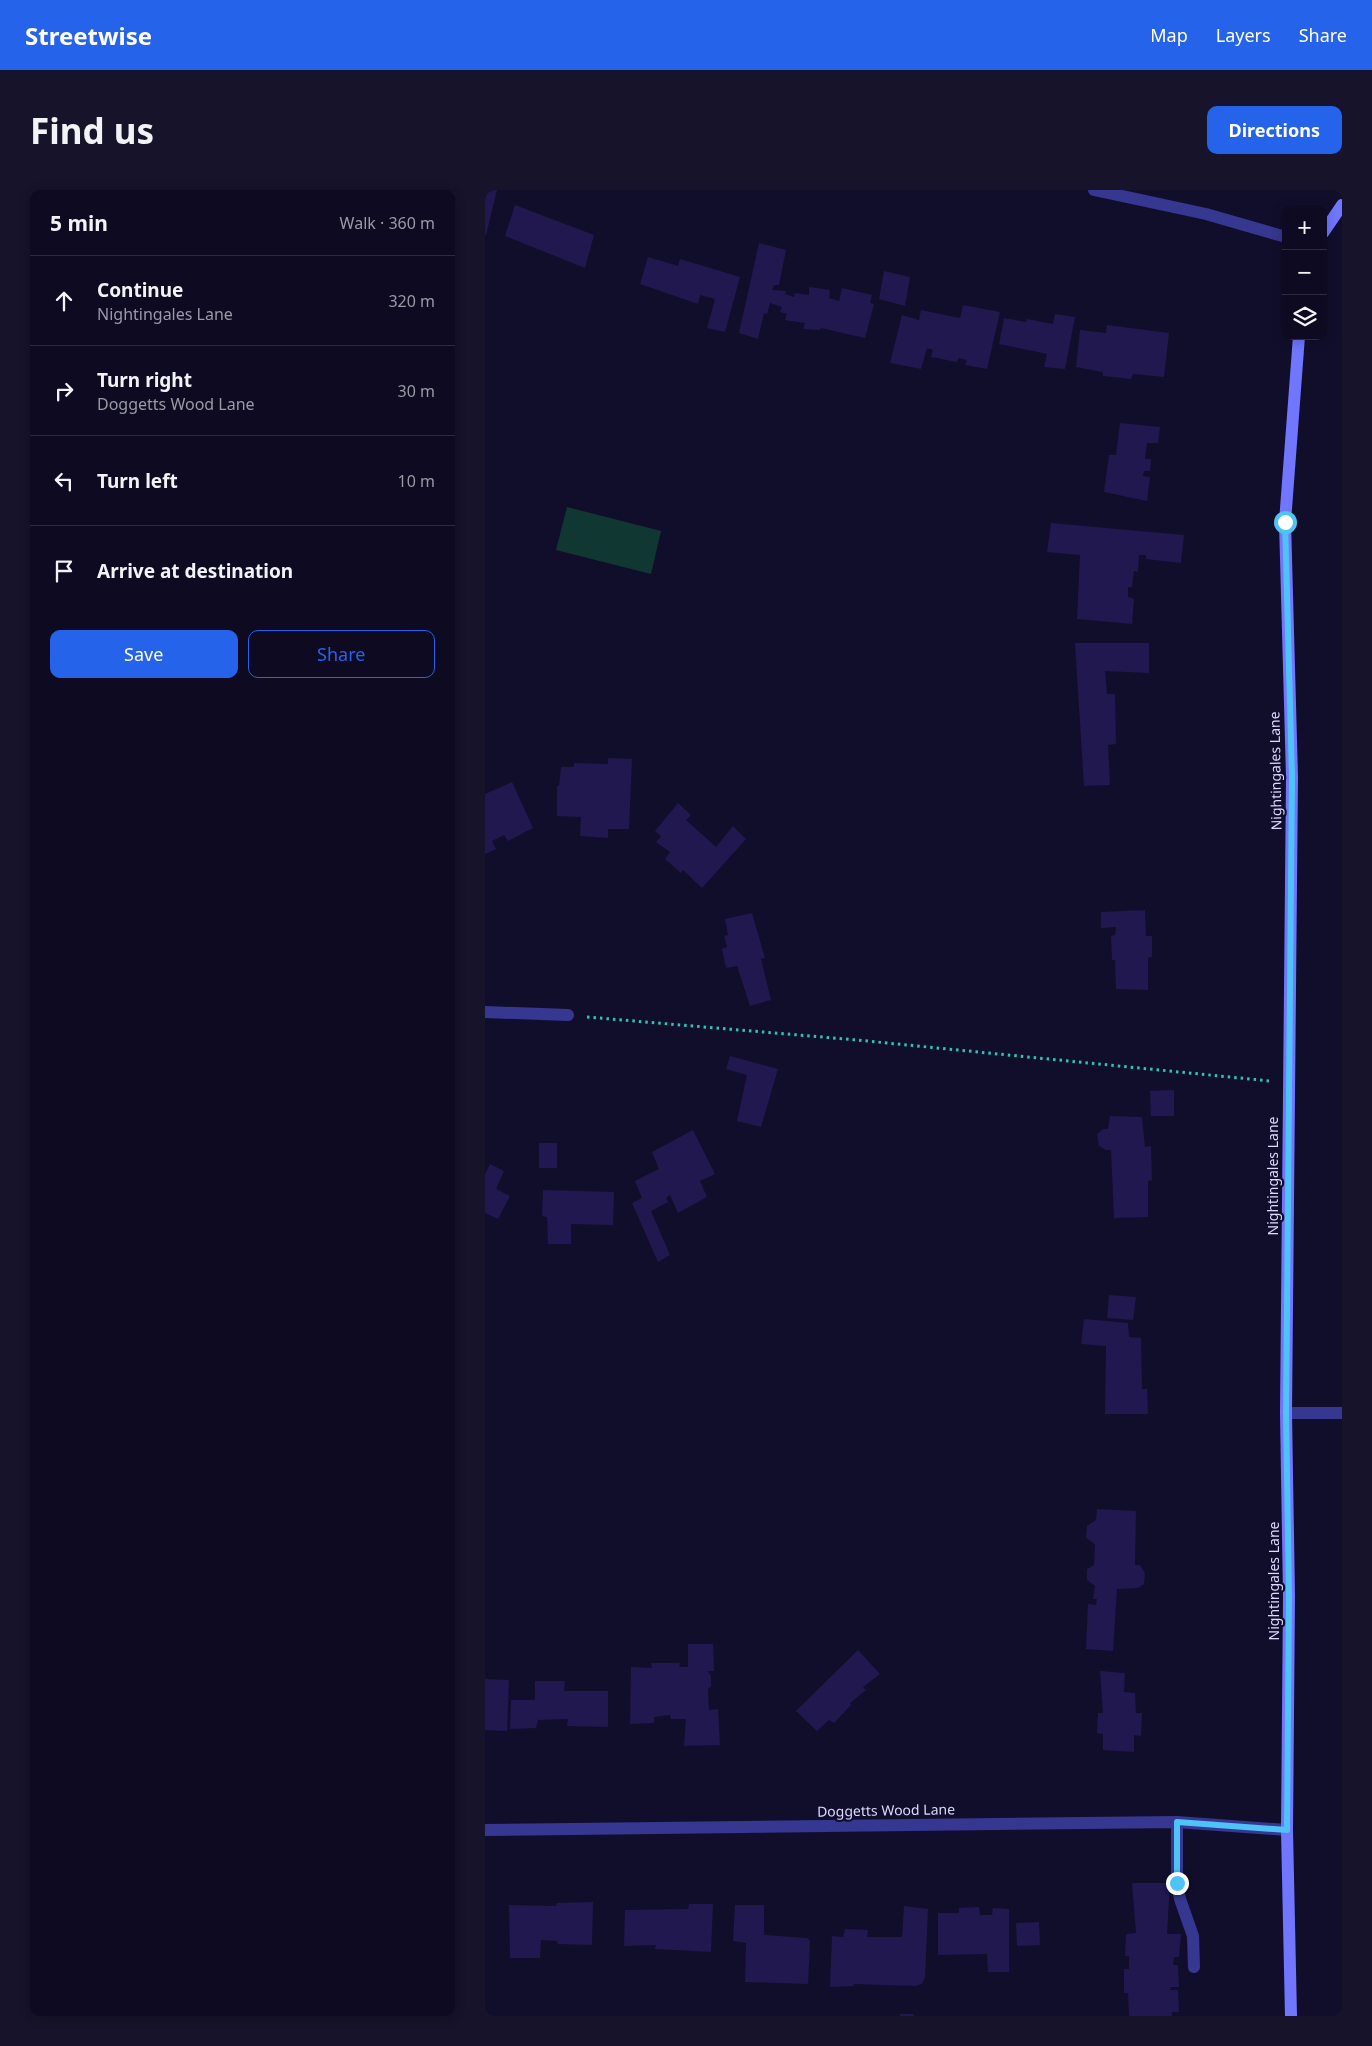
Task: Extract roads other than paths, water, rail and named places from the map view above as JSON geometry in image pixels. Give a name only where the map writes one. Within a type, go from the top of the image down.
[{"type":"main road","points":[[1327,227],[1342,204]]},
{"type":"main road","name":"Nightingales Lane","points":[[1291,2016],[1287,1830],[1289,1596],[1286,1413],[1292,777],[1285,522],[1299,340]]},
{"type":"street","points":[[1094,190],[1206,214],[1282,236]]},
{"type":"street","points":[[485,1012],[568,1015]]},
{"type":"street","points":[[1286,1413],[1342,1413]]},
{"type":"street","points":[[1177,1822],[1177,1883],[1180,1899],[1193,1936],[1194,1967]]},
{"type":"street","name":"Doggetts Wood Lane","points":[[485,1830],[1177,1822],[1287,1830]]}]
